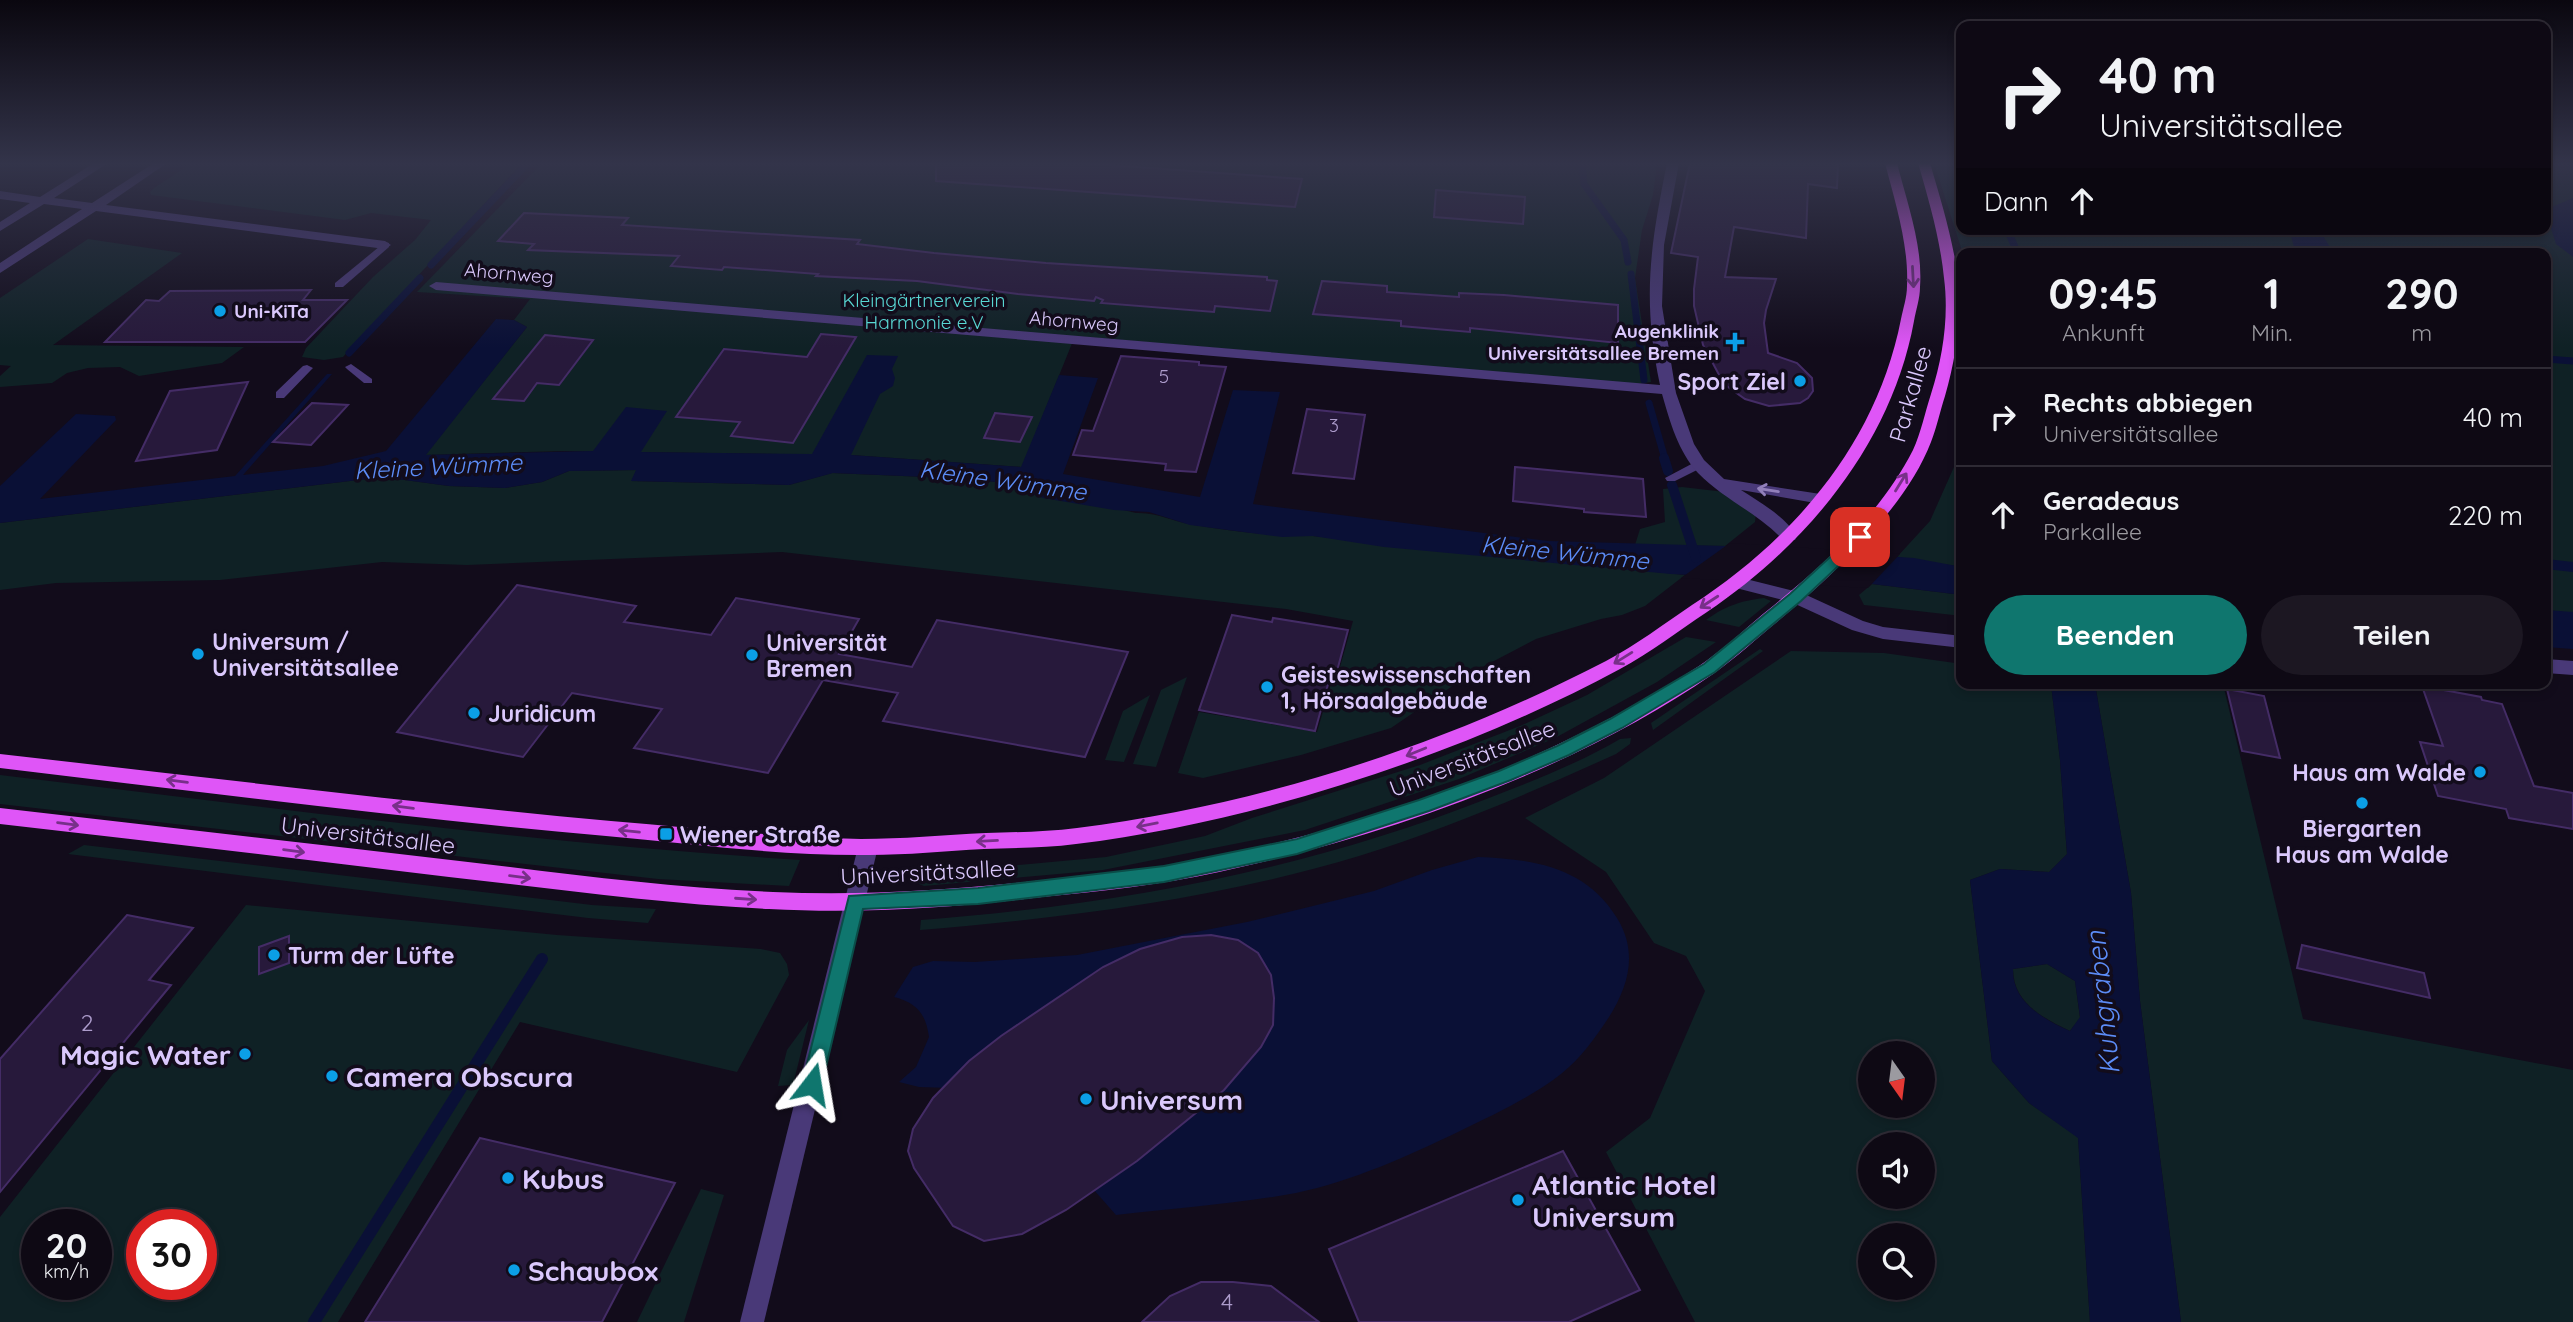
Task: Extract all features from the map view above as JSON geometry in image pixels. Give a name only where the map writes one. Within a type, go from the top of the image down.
[{"type":"main road","name":"Parkallee","points":[[1738,583],[1790,536],[1821,499],[1850,462],[1880,412],[1900,360],[1914,286],[1907,225]]},
{"type":"main road","name":"Parkallee","points":[[1802,592],[1860,537],[1895,491],[1922,447],[1946,363],[1952,326],[1952,284],[1942,225]]},
{"type":"main road","name":"Universitätsallee","points":[[0,761],[518,820],[781,844],[868,848],[1071,837],[1142,826],[1265,799],[1401,758],[1520,709],[1617,663],[1738,583]]},
{"type":"main road","name":"Universitätsallee","points":[[0,816],[646,891],[772,901],[855,902],[978,896],[1151,876],[1215,865],[1297,846],[1505,776],[1616,724],[1710,668],[1802,592]]},
{"type":"street","points":[[0,269],[68,225]]},
{"type":"street","points":[[225,225],[385,245]]},
{"type":"street","points":[[1661,225],[1655,258],[1657,311],[1667,390],[1676,419],[1699,464],[1715,480],[1769,516],[1790,536]]},
{"type":"street","name":"Ahornweg","points":[[436,286],[1618,388],[1667,390]]},
{"type":"street","points":[[1715,480],[1821,499]]},
{"type":"street","points":[[1738,583],[1802,592],[1858,626],[1882,634],[1956,641]]},
{"type":"street","points":[[2551,666],[2573,668]]},
{"type":"street","points":[[752,1322],[868,848]]},
{"type":"lane","points":[[339,285],[385,245]]},
{"type":"lane","points":[[351,367],[368,381]]},
{"type":"lane","points":[[280,395],[307,368]]},
{"type":"lane","points":[[1671,478],[1699,464]]},
{"type":"green space","points":[[427,225],[465,225],[343,357],[324,360],[302,357],[306,348],[373,277],[415,240]]},
{"type":"green space","name":"Kleingärtnerverein Harmonie e.V","points":[[482,225],[1644,225],[1635,278],[1651,382],[1637,384],[1075,336],[1022,467],[851,455],[564,451],[425,455],[527,327],[514,320],[530,299],[417,292]]},
{"type":"green space","points":[[2551,225],[2573,225],[2573,613],[2551,611],[2551,248],[1961,248],[1957,235],[2551,235]]},
{"type":"green space","points":[[88,239],[182,253],[53,345],[244,347],[222,363],[139,376],[120,367],[88,368],[67,373],[52,383],[0,387],[0,376],[11,366],[0,365],[0,298]]},
{"type":"green space","points":[[1956,462],[1956,566],[1897,557],[1930,521]]},
{"type":"green space","points":[[637,470],[632,481],[789,485],[832,473],[974,479],[1023,486],[1187,524],[1223,529],[1685,575],[1645,606],[1536,639],[1473,672],[1391,728],[1301,755],[1203,778],[1178,773],[1199,712],[1317,732],[1353,621],[1286,609],[782,552],[467,565],[382,562],[220,580],[56,583],[0,590],[0,523],[383,477],[449,486],[505,488],[542,482],[569,471]]},
{"type":"green space","points":[[1682,487],[1725,492],[1756,512],[1755,522],[1725,546],[1635,545],[1640,529],[1665,522],[1663,489]]},
{"type":"green space","points":[[1872,584],[1956,594],[1956,615],[1864,605],[1859,595]]},
{"type":"green space","points":[[1764,598],[1771,601],[1739,627],[1706,620],[1733,605]]},
{"type":"green space","points":[[1686,637],[1716,642],[1657,682],[1555,738],[1459,779],[1305,830],[1103,870],[924,886],[912,881],[917,876],[929,873],[1106,857],[1205,836],[1252,818],[1420,765],[1520,726],[1587,695]]},
{"type":"green space","points":[[1760,649],[1763,651],[1653,730],[1651,723]]},
{"type":"green space","points":[[1791,651],[1884,653],[1956,663],[1956,689],[2052,689],[2067,854],[2049,872],[2000,869],[1970,880],[1992,1061],[2029,1103],[2078,1137],[2090,1322],[1695,1322],[1606,1152],[1650,1118],[1705,991],[1686,956],[1654,943],[1606,872],[1525,818],[1604,778]]},
{"type":"green space","points":[[1187,677],[1156,767],[1133,764],[1161,690]]},
{"type":"green space","points":[[2096,689],[2224,689],[2303,1019],[2573,1070],[2573,1322],[2181,1322],[2140,1001],[2131,893]]},
{"type":"green space","points":[[1150,695],[1124,762],[1105,760],[1123,711]]},
{"type":"green space","points":[[1631,738],[1630,744],[1616,754],[1489,809],[1392,845],[1305,871],[1141,905],[920,930],[921,920],[1066,905],[1138,894],[1281,864],[1420,823],[1539,778],[1620,739]]},
{"type":"green space","points":[[0,775],[500,834],[800,860],[789,886],[658,879],[0,804]]},
{"type":"green space","points":[[84,845],[592,905],[656,909],[648,923],[588,918],[68,854]]},
{"type":"green space","points":[[246,905],[557,935],[761,949],[780,953],[787,964],[789,975],[737,1072],[520,1022],[338,1322],[0,1322],[0,1217]]},
{"type":"green space","points":[[2047,964],[2075,981],[2080,1018],[2070,1031],[2031,1008],[2014,981],[2013,969]]},
{"type":"green space","points":[[809,1020],[793,1085],[778,1086],[787,1050]]},
{"type":"green space","points":[[701,1189],[724,1195],[684,1322],[637,1322]]},
{"type":"water","points":[[2551,225],[2573,225],[2573,257],[2556,244]]},
{"type":"water","points":[[2291,235],[2323,235],[2330,248],[2294,248]]},
{"type":"water","name":"Kleine Wümme","points":[[496,319],[514,320],[527,327],[426,455],[593,451],[626,407],[667,411],[641,452],[812,454],[867,355],[898,356],[892,369],[895,378],[893,386],[880,394],[851,455],[1021,467],[1059,375],[1098,378],[1063,474],[1200,497],[1233,390],[1280,392],[1253,504],[1548,541],[1725,546],[1914,558],[1956,566],[1956,594],[1872,584],[1671,574],[1384,547],[1313,536],[1282,537],[1190,525],[1149,512],[1114,510],[1043,498],[1027,492],[1023,486],[974,479],[833,473],[789,485],[631,481],[636,470],[569,471],[542,482],[505,488],[449,486],[383,477],[0,523],[0,486],[76,414],[115,416],[116,420],[40,499],[235,476],[327,374],[332,374],[243,475],[323,466],[386,451]]},
{"type":"water","points":[[2551,610],[2573,612],[2573,649],[2551,647]]},
{"type":"water","name":"Kuhgraben","points":[[2052,689],[2096,689],[2131,893],[2140,1001],[2181,1322],[2090,1322],[2078,1138],[2029,1103],[1992,1061],[1970,880],[2000,869],[2049,872],[2067,854]],"holes":[[[2047,964],[2075,981],[2080,1017],[2070,1031],[2040,1015],[2023,1000],[2014,981],[2013,969]]]},
{"type":"water","points":[[1478,857],[1538,864],[1556,869],[1590,887],[1604,901],[1624,931],[1629,956],[1626,981],[1616,1005],[1599,1032],[1582,1054],[1561,1074],[1499,1112],[1380,1167],[1296,1193],[1116,1215],[1086,1181],[1070,1000],[1001,1036],[950,1088],[919,1087],[899,1082],[916,1067],[929,1037],[926,1022],[919,1011],[894,997],[913,967],[933,961],[975,962],[1077,955],[1247,922],[1374,891]]},
{"type":"pier","points":[[1730,543],[1900,554],[1868,588],[1681,578]]},
{"type":"building","points":[[513,225],[622,225],[860,240],[857,244],[934,253],[1267,277],[1267,280],[1277,281],[1270,311],[1215,306],[1214,312],[1101,303],[1103,300],[1096,297],[1094,301],[917,281],[816,276],[818,274],[724,267],[722,270],[671,266],[679,256],[528,250],[534,244],[498,241]]},
{"type":"building","name":"Augenklinik Universitätsallee Bremen","points":[[1677,225],[1806,225],[1806,238],[1734,227],[1725,277],[1776,279],[1764,323],[1768,353],[1797,363],[1812,378],[1813,391],[1808,398],[1800,403],[1769,406],[1745,399],[1724,384],[1703,345],[1694,306],[1698,257],[1671,253]]},
{"type":"building","points":[[1322,281],[1387,286],[1387,292],[1459,297],[1459,293],[1504,295],[1618,305],[1618,343],[1470,328],[1470,332],[1401,326],[1401,321],[1313,314]]},
{"type":"building","points":[[311,290],[303,300],[347,300],[305,342],[105,342],[146,300],[159,301],[170,291]]},
{"type":"building","points":[[821,334],[856,337],[793,443],[731,436],[740,422],[676,417],[724,349],[807,357]]},
{"type":"building","points":[[545,335],[593,340],[559,385],[537,383],[524,401],[493,399]]},
{"type":"building","points":[[1121,356],[1199,362],[1199,365],[1226,367],[1196,472],[1165,470],[1166,464],[1073,455],[1082,430],[1093,431]]},
{"type":"building","points":[[248,382],[217,450],[136,461],[170,391]]},
{"type":"building","points":[[312,403],[348,405],[311,445],[273,442]]},
{"type":"building","points":[[1307,409],[1365,415],[1354,479],[1293,473]]},
{"type":"building","points":[[995,413],[1032,417],[1020,442],[984,438]]},
{"type":"building","points":[[1515,467],[1643,479],[1646,517],[1584,512],[1584,509],[1513,501]]},
{"type":"building","points":[[517,585],[636,606],[624,622],[711,635],[736,598],[859,619],[839,654],[912,667],[937,620],[1128,652],[1085,757],[883,721],[898,693],[823,680],[768,773],[634,748],[662,709],[572,693],[523,757],[397,732]]},
{"type":"building","name":"Geisteswissenschaften 1, Hörsaalgebäude","points":[[1232,615],[1272,622],[1273,618],[1348,630],[1337,671],[1332,670],[1315,731],[1199,710]]},
{"type":"building","points":[[2227,689],[2264,696],[2280,758],[2242,751]]},
{"type":"building","name":"Haus am Walde","points":[[2423,689],[2481,697],[2482,700],[2502,704],[2534,786],[2573,793],[2573,829],[2509,818],[2506,809],[2438,796],[2420,742],[2443,746]]},
{"type":"building","points":[[127,915],[193,928],[149,980],[171,985],[0,1192],[0,1059]]},
{"type":"building","points":[[1211,935],[1238,940],[1258,953],[1271,975],[1274,998],[1273,1025],[1261,1047],[1224,1090],[1137,1161],[1066,1210],[1022,1234],[984,1241],[953,1226],[914,1168],[908,1151],[913,1129],[933,1098],[969,1061],[1001,1036],[1103,967],[1140,949],[1182,937]]},
{"type":"building","name":"Turm der Lüfte","points":[[289,936],[289,963],[259,974],[259,947]]},
{"type":"building","points":[[2302,945],[2424,973],[2430,998],[2297,968]]},
{"type":"building","name":"Schaubox","points":[[480,1138],[675,1183],[602,1322],[365,1322]]},
{"type":"building","name":"Atlantic Hotel Universum","points":[[1563,1151],[1640,1290],[1569,1322],[1359,1322],[1329,1249]]},
{"type":"building","points":[[1201,1282],[1271,1286],[1319,1322],[1142,1322],[1170,1296]]},
{"type":"waterway","points":[[431,265],[469,225]]},
{"type":"waterway","points":[[1613,225],[1624,240],[1628,262]]},
{"type":"waterway","points":[[2010,235],[2015,248]]},
{"type":"waterway","points":[[1631,274],[1644,380]]},
{"type":"waterway","points":[[349,353],[420,278]]},
{"type":"waterway","points":[[2551,359],[2573,361]]},
{"type":"waterway","points":[[1649,403],[1665,459]]},
{"type":"waterway","points":[[1664,458],[1668,471]]},
{"type":"waterway","points":[[1672,485],[1696,558]]},
{"type":"waterway","points":[[2551,565],[2573,567]]},
{"type":"waterway","points":[[314,1322],[542,959]]},
{"type":"place","name":"Uni-KiTa","points":[[220,311]]},
{"type":"place","name":"Augenklinik Universitätsallee Bremen","points":[[1735,342]]},
{"type":"place","name":"Sport Ziel","points":[[1800,381]]},
{"type":"place","name":"Universum / Universitätsallee","points":[[198,654]]},
{"type":"place","name":"Universität Bremen","points":[[752,655]]},
{"type":"place","name":"Geisteswissenschaften 1, Hörsaalgebäude","points":[[1267,687]]},
{"type":"place","name":"Juridicum","points":[[474,713]]},
{"type":"place","name":"Haus am Walde","points":[[2480,772]]},
{"type":"place","name":"Biergarten Haus am Walde","points":[[2362,803]]},
{"type":"place","name":"Wiener Straße","points":[[666,834]]},
{"type":"place","name":"Turm der Lüfte","points":[[274,955]]},
{"type":"place","name":"Magic Water","points":[[245,1054]]},
{"type":"place","name":"Camera Obscura","points":[[332,1076]]},
{"type":"place","name":"Universum","points":[[1086,1099]]},
{"type":"place","name":"Kubus","points":[[508,1178]]},
{"type":"place","name":"Atlantic Hotel Universum","points":[[1518,1200]]},
{"type":"place","name":"Schaubox","points":[[514,1270]]},
{"type":"route","points":[[812,1084],[855,902],[978,896],[1164,874],[1297,846],[1423,806],[1505,776],[1563,750],[1616,724],[1710,668],[1796,597],[1860,537]]}]
